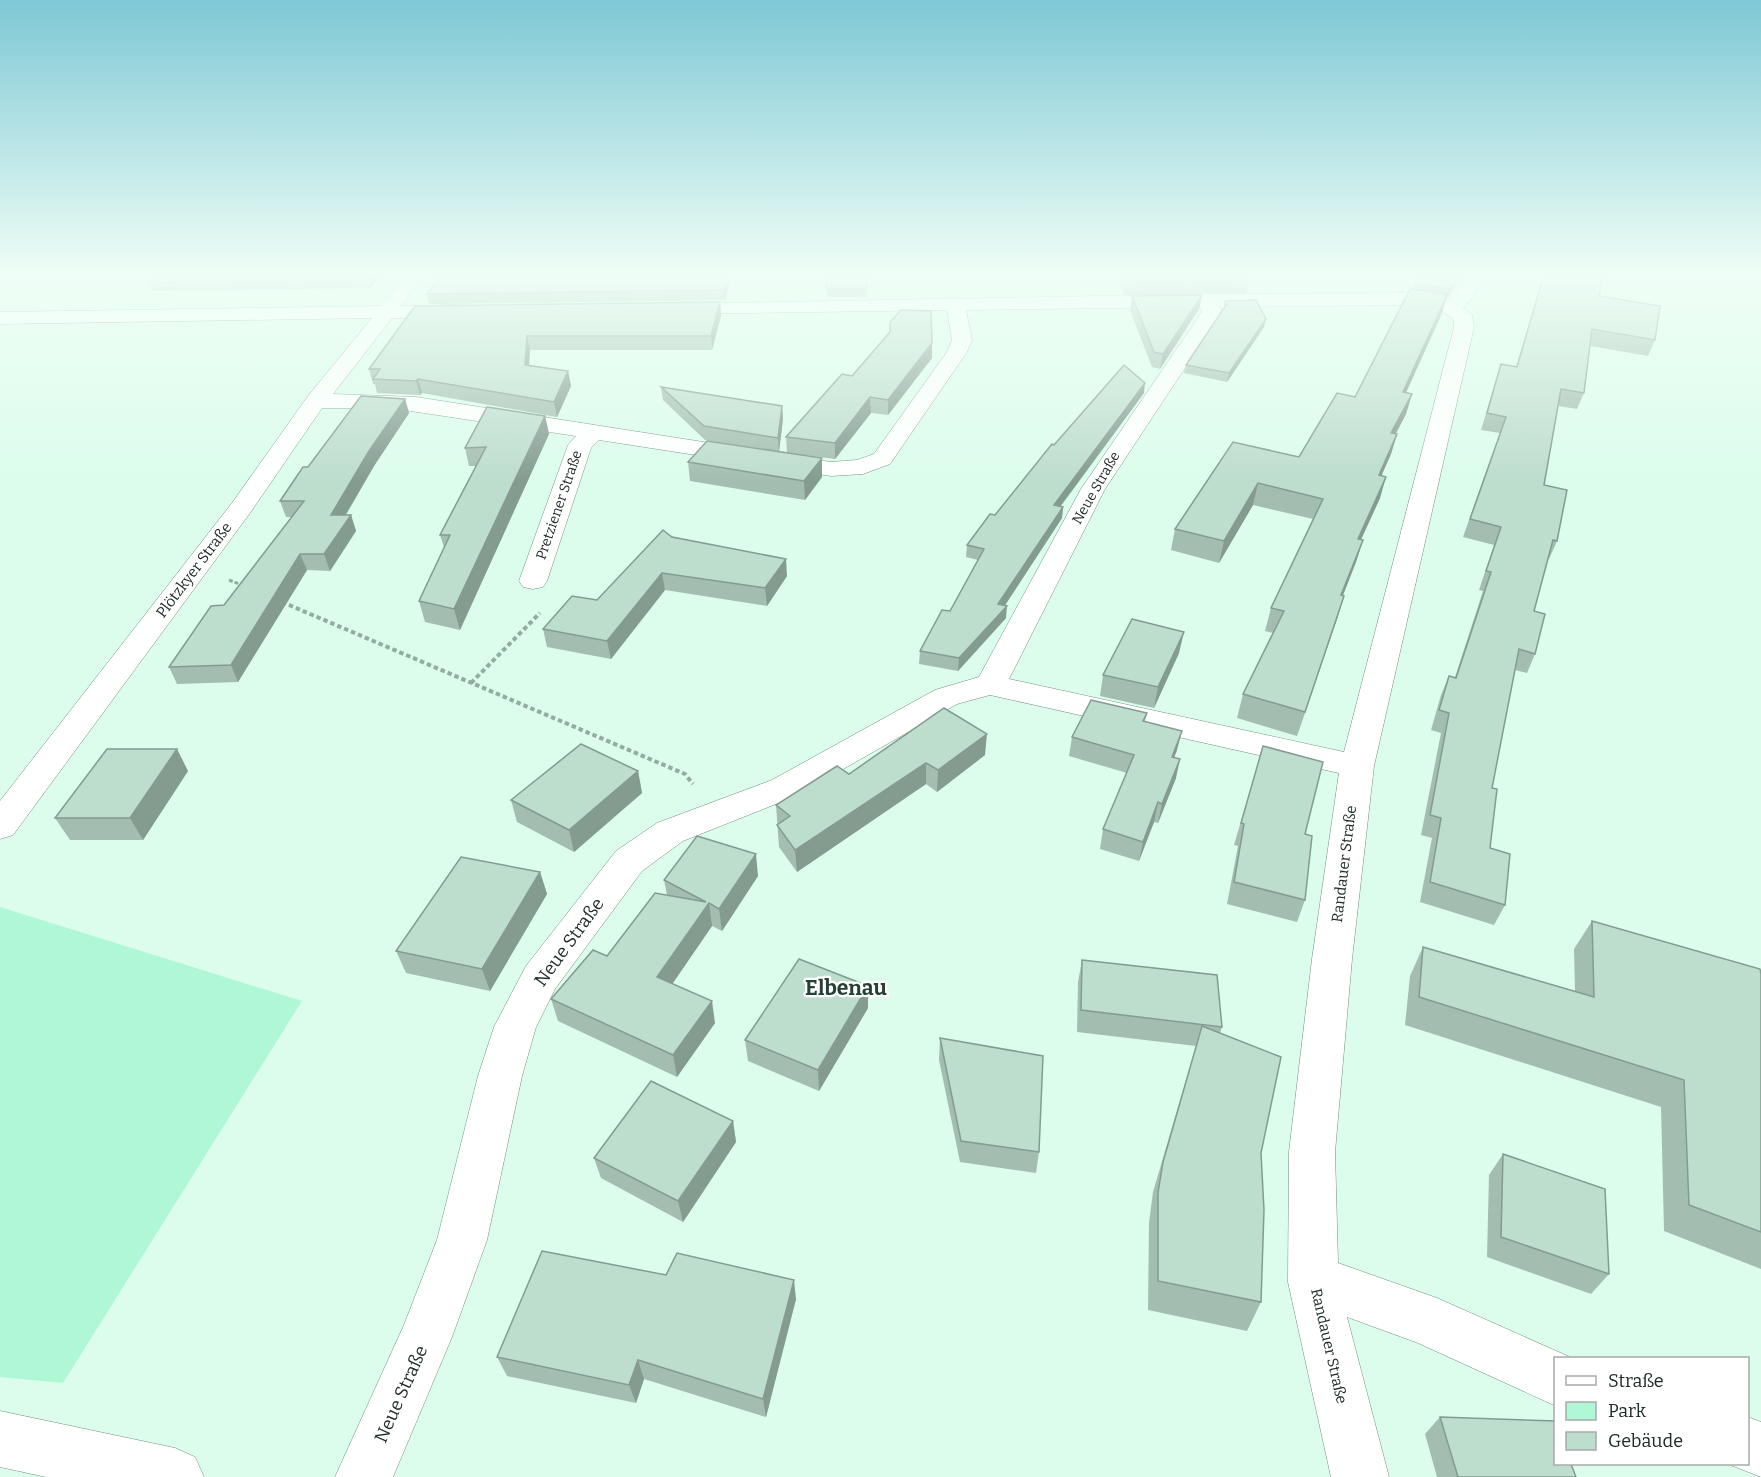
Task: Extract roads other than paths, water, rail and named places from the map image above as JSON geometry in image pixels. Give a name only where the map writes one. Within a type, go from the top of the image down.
[{"type":"street","name":"Plötzkyer Straße","points":[[0,826],[192,573],[316,401],[362,344]]},
{"type":"street","name":"Pretziener Straße","points":[[316,401],[407,403],[831,469],[870,466],[882,459],[960,344]]},
{"type":"street","name":"Neue Straße","points":[[990,685],[1093,489],[1191,344]]},
{"type":"street","name":"Randauer Straße","points":[[1360,1477],[1313,1282],[1312,1152],[1332,959],[1357,766],[1460,344]]},
{"type":"street","name":"Pretziener Straße","points":[[532,581],[580,445],[593,433]]},
{"type":"street","name":"Neue Straße","points":[[364,1477],[426,1337],[462,1240],[500,1076],[515,1027],[540,978],[629,861],[670,832],[784,788],[946,697],[969,688],[990,685],[1357,766]]},
{"type":"street","points":[[1313,1282],[1365,1294],[1419,1315],[1554,1378]]},
{"type":"street","points":[[0,1439],[175,1477]]},
{"type":"district","name":"Elbenau","points":[[846,988]]}]
